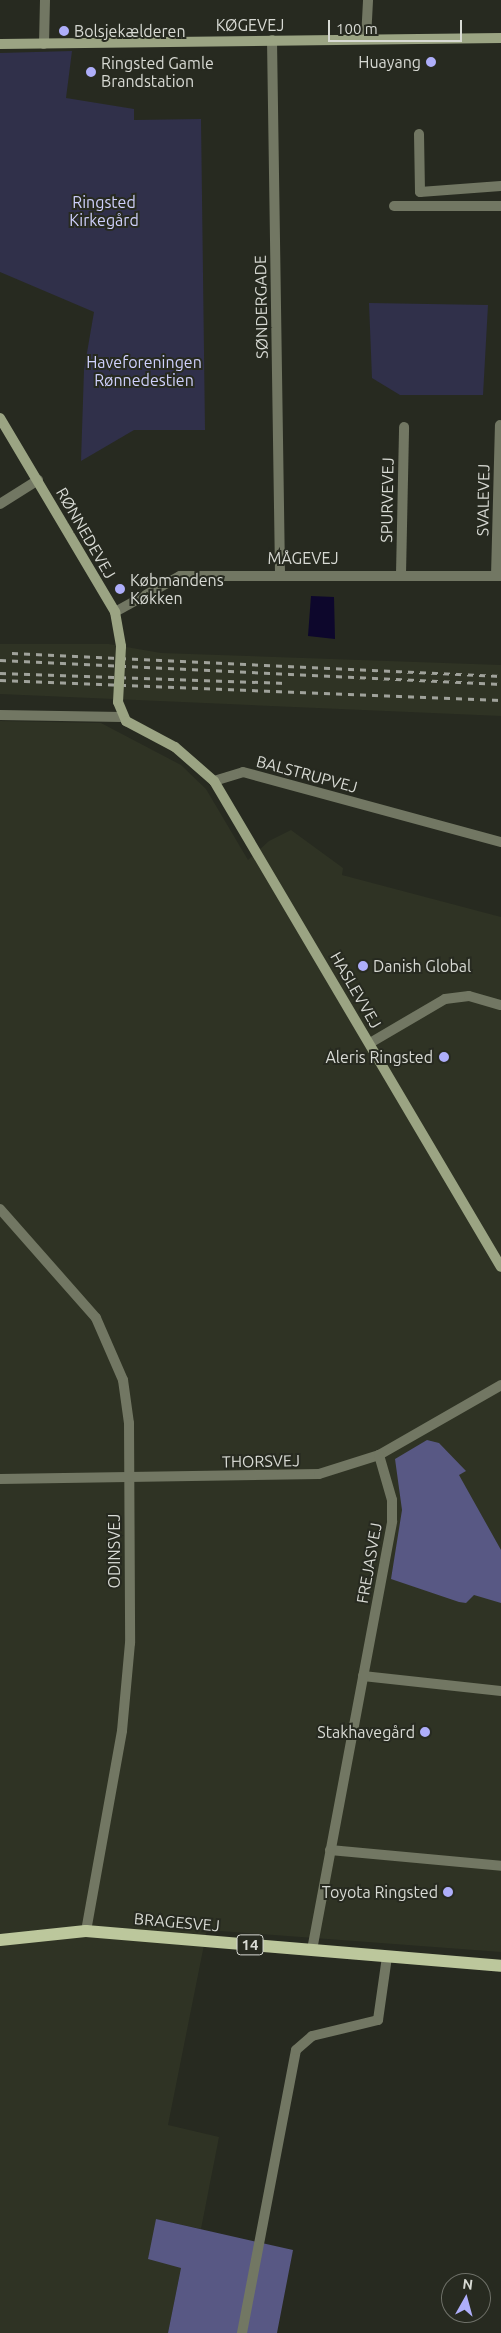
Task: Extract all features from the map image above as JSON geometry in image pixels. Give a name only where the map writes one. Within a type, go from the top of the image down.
[{"type":"main road","name":"BRAGESVEJ","points":[[0,1940],[86,1931],[501,1966]]},
{"type":"street","points":[[44,44],[45,0]]},
{"type":"street","points":[[366,39],[368,0]]},
{"type":"street","points":[[501,30],[501,38]]},
{"type":"street","name":"KØGEVEJ","points":[[0,44],[501,38]]},
{"type":"street","name":"SØNDERGADE","points":[[272,40],[280,573]]},
{"type":"street","points":[[419,134],[420,192],[447,192]]},
{"type":"street","points":[[447,206],[447,192],[450,186],[501,186]]},
{"type":"street","points":[[394,206],[501,206]]},
{"type":"street","name":"RØNNEDEVEJ","points":[[0,418],[115,612],[121,646],[118,702],[122,717]]},
{"type":"street","name":"SVALEVEJ","points":[[499,576],[500,425]]},
{"type":"street","name":"SPURVEVEJ","points":[[401,574],[404,426]]},
{"type":"street","name":"RØNNEDEVEJ","points":[[0,504],[38,480]]},
{"type":"street","name":"MÅGEVEJ","points":[[115,612],[180,576],[280,573],[499,576]]},
{"type":"street","points":[[0,715],[122,717],[175,746],[214,781]]},
{"type":"street","name":"BALSTRUPVEJ","points":[[214,781],[243,772],[501,842]]},
{"type":"street","name":"HASLEVVEJ","points":[[214,781],[501,1267]]},
{"type":"street","points":[[370,1043],[445,999],[469,996],[501,1005]]},
{"type":"street","name":"ODINSVEJ","points":[[0,1209],[73,1287],[112,1349],[129,1423],[130,1643],[122,1722],[86,1931]]},
{"type":"street","name":"THORSVEJ","points":[[0,1479],[319,1474],[379,1455],[501,1384]]},
{"type":"street","name":"FREJASVEJ","points":[[312,1950],[392,1521],[391,1493],[379,1455]]},
{"type":"street","points":[[363,1676],[501,1691]]},
{"type":"street","points":[[330,1850],[501,1866]]},
{"type":"street","points":[[242,2333],[296,2050],[308,2037],[378,2020],[387,1957]]},
{"type":"shaded area","points":[[311,596],[334,597],[335,639],[308,636]]},
{"type":"shaded area","points":[[0,644],[109,644],[161,653],[501,665],[501,716],[0,694]]},
{"type":"shaded area","points":[[0,721],[101,723],[181,765],[206,789],[248,860],[269,841],[291,830],[343,868],[342,875],[501,917],[501,1952],[207,1930],[168,2125],[219,2137],[201,2229],[156,2219],[181,2268],[168,2333],[0,2333]]},
{"type":"shaded area","points":[[427,1440],[439,1443],[466,1471],[459,1475],[501,1550],[501,1603],[474,1595],[466,1603],[459,1602],[391,1579],[402,1510],[395,1459]]},
{"type":"shaded area","points":[[156,2219],[293,2250],[277,2333],[168,2333],[181,2268],[148,2259]]},
{"type":"green space","name":"Ringsted Kirkegård","points":[[72,51],[66,98],[134,109],[134,120],[201,119],[205,430],[134,430],[81,461],[84,370],[94,312],[0,272],[0,53]]},
{"type":"green space","points":[[369,303],[488,305],[483,395],[400,395],[372,378]]},
{"type":"railway","points":[[12,653],[501,676]]},
{"type":"railway","points":[[0,660],[501,684]]},
{"type":"railway","points":[[0,673],[286,683]]},
{"type":"railway","points":[[0,680],[501,700]]},
{"type":"place","name":"Bolsjekælderen","points":[[64,31]]},
{"type":"place","name":"Huayang","points":[[431,62]]},
{"type":"place","name":"Ringsted Gamle Brandstation","points":[[91,72]]},
{"type":"place","name":"Købmandens Køkken","points":[[120,589]]},
{"type":"place","name":"Danish Global","points":[[363,966]]},
{"type":"place","name":"Aleris Ringsted","points":[[444,1057]]},
{"type":"place","name":"Stakhavegård","points":[[425,1732]]},
{"type":"place","name":"Toyota Ringsted","points":[[448,1892]]},
{"type":"park label","name":"Haveforeningen Rønnedestien","points":[[144,371]]}]
